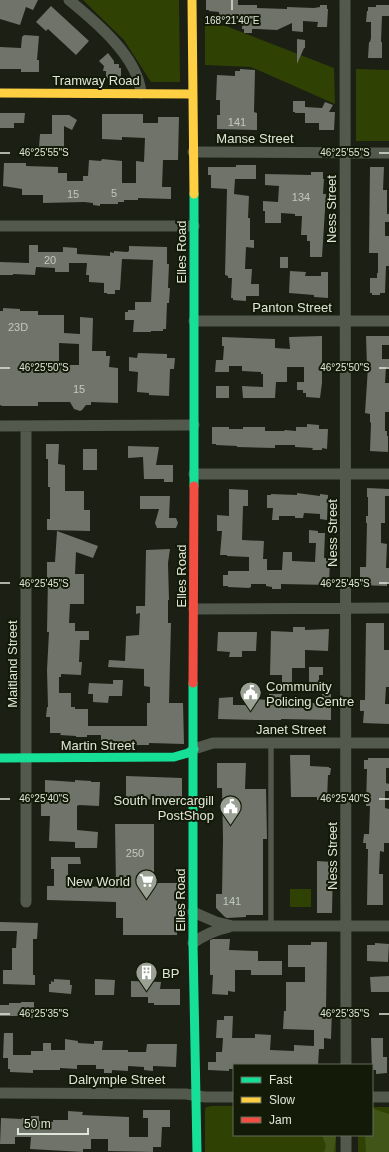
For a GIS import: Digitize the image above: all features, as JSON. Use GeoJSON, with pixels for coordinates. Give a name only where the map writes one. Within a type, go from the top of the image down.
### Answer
{"type":"FeatureCollection","features":[{"type":"Feature","properties":{"kind":"main road","name":"Elles Road"},"geometry":{"type":"LineString","coordinates":[[192,0],[192,94],[194,152],[193,943],[196,1152]]}},
{"type":"Feature","properties":{"kind":"main road","name":"Tramway Road"},"geometry":{"type":"LineString","coordinates":[[0,93],[192,94]]}},
{"type":"Feature","properties":{"kind":"main road","name":"Martin Street"},"geometry":{"type":"LineString","coordinates":[[0,758],[174,757],[182,756],[194,750]]}},
{"type":"Feature","properties":{"kind":"street"},"geometry":{"type":"LineString","coordinates":[[69,0],[102,28],[130,62],[139,81],[141,93]]}},
{"type":"Feature","properties":{"kind":"street","name":"Ness Street"},"geometry":{"type":"LineString","coordinates":[[345,0],[346,1064]]}},
{"type":"Feature","properties":{"kind":"street","name":"Manse Street"},"geometry":{"type":"LineString","coordinates":[[194,152],[389,153]]}},
{"type":"Feature","properties":{"kind":"street"},"geometry":{"type":"LineString","coordinates":[[0,226],[194,226]]}},
{"type":"Feature","properties":{"kind":"street","name":"Panton Street"},"geometry":{"type":"LineString","coordinates":[[194,321],[389,321]]}},
{"type":"Feature","properties":{"kind":"street"},"geometry":{"type":"LineString","coordinates":[[0,426],[194,425]]}},
{"type":"Feature","properties":{"kind":"street","name":"Maitland Street"},"geometry":{"type":"LineString","coordinates":[[26,426],[26,902]]}},
{"type":"Feature","properties":{"kind":"street"},"geometry":{"type":"LineString","coordinates":[[194,474],[389,474]]}},
{"type":"Feature","properties":{"kind":"street"},"geometry":{"type":"LineString","coordinates":[[194,609],[389,608]]}},
{"type":"Feature","properties":{"kind":"street","name":"Janet Street"},"geometry":{"type":"LineString","coordinates":[[194,750],[200,746],[213,743],[389,743]]}},
{"type":"Feature","properties":{"kind":"street"},"geometry":{"type":"LineString","coordinates":[[194,912],[216,922],[233,926]]}},
{"type":"Feature","properties":{"kind":"street"},"geometry":{"type":"LineString","coordinates":[[193,943],[203,935],[215,930],[233,926],[389,926]]}},
{"type":"Feature","properties":{"kind":"street","name":"Dalrymple Street"},"geometry":{"type":"LineString","coordinates":[[0,1093],[186,1094],[195,1096],[233,1097]]}},
{"type":"Feature","properties":{"kind":"street"},"geometry":{"type":"LineString","coordinates":[[373,1097],[389,1097]]}},
{"type":"Feature","properties":{"kind":"street"},"geometry":{"type":"LineString","coordinates":[[346,1136],[346,1152]]}},
{"type":"Feature","properties":{"kind":"lane"},"geometry":{"type":"LineString","coordinates":[[271,743],[271,926]]}},
{"type":"Feature","properties":{"kind":"green space"},"geometry":{"type":"Polygon","coordinates":[[[83,0],[179,0],[180,82],[151,82],[124,40],[83,0]]]}},
{"type":"Feature","properties":{"kind":"green space"},"geometry":{"type":"Polygon","coordinates":[[[205,25],[226,26],[334,68],[335,104],[251,67],[205,65],[205,25]]]}},
{"type":"Feature","properties":{"kind":"green space"},"geometry":{"type":"Polygon","coordinates":[[[356,69],[389,70],[389,141],[356,141],[356,69]]]}},
{"type":"Feature","properties":{"kind":"green space"},"geometry":{"type":"Polygon","coordinates":[[[290,889],[311,889],[311,907],[290,907],[290,889]]]}},
{"type":"Feature","properties":{"kind":"green space"},"geometry":{"type":"Polygon","coordinates":[[[233,1106],[233,1136],[336,1136],[336,1152],[205,1152],[206,1107],[233,1106]]]}},
{"type":"Feature","properties":{"kind":"green space"},"geometry":{"type":"Polygon","coordinates":[[[373,1107],[389,1107],[389,1152],[358,1152],[358,1136],[373,1136],[373,1107]]]}},
{"type":"Feature","properties":{"kind":"green space"},"geometry":{"type":"Polygon","coordinates":[[[373,1110],[389,1114],[389,1152],[366,1152],[365,1136],[373,1136],[373,1110]]]}},
{"type":"Feature","properties":{"kind":"green space"},"geometry":{"type":"Polygon","coordinates":[[[322,1136],[336,1136],[334,1152],[324,1152],[326,1146],[322,1136]]]}},
{"type":"Feature","properties":{"kind":"building"},"geometry":{"type":"Polygon","coordinates":[[[0,0],[38,0],[33,10],[26,7],[20,25],[0,19],[0,0]]]}},
{"type":"Feature","properties":{"kind":"building"},"geometry":{"type":"Polygon","coordinates":[[[206,0],[238,0],[238,5],[257,5],[257,8],[314,8],[320,7],[320,5],[327,5],[327,27],[317,27],[318,22],[303,21],[303,32],[292,31],[292,23],[277,30],[252,29],[252,33],[244,33],[244,29],[242,29],[242,17],[219,16],[219,12],[206,10],[206,0]]]}},
{"type":"Feature","properties":{"kind":"building"},"geometry":{"type":"Polygon","coordinates":[[[376,5],[389,5],[389,16],[382,16],[382,58],[368,58],[369,42],[371,38],[371,22],[366,22],[367,11],[368,7],[376,7],[376,5]]]}},
{"type":"Feature","properties":{"kind":"building"},"geometry":{"type":"Polygon","coordinates":[[[51,6],[89,41],[76,55],[48,29],[46,31],[36,22],[51,6]]]}},
{"type":"Feature","properties":{"kind":"building"},"geometry":{"type":"Polygon","coordinates":[[[24,35],[39,36],[37,60],[39,60],[39,72],[21,72],[21,69],[0,69],[0,47],[21,48],[22,37],[24,35]]]}},
{"type":"Feature","properties":{"kind":"building"},"geometry":{"type":"Polygon","coordinates":[[[297,39],[305,40],[305,48],[297,64],[297,39]]]}},
{"type":"Feature","properties":{"kind":"building"},"geometry":{"type":"Polygon","coordinates":[[[108,53],[114,61],[114,64],[119,64],[119,68],[121,68],[121,78],[106,78],[106,71],[103,71],[104,66],[99,61],[108,53]]]}},
{"type":"Feature","properties":{"kind":"building"},"geometry":{"type":"Polygon","coordinates":[[[240,69],[255,70],[254,112],[257,113],[257,130],[217,129],[217,115],[220,115],[220,100],[216,100],[217,75],[235,76],[235,71],[240,71],[240,69]]]}},
{"type":"Feature","properties":{"kind":"building"},"geometry":{"type":"Polygon","coordinates":[[[293,101],[305,101],[305,113],[293,112],[293,101]]]}},
{"type":"Feature","properties":{"kind":"building"},"geometry":{"type":"Polygon","coordinates":[[[325,102],[333,105],[329,112],[335,112],[334,130],[319,130],[319,123],[305,123],[305,107],[322,108],[325,102]]]}},
{"type":"Feature","properties":{"kind":"building"},"geometry":{"type":"Polygon","coordinates":[[[0,113],[25,113],[24,123],[14,123],[14,128],[0,128],[0,113]]]}},
{"type":"Feature","properties":{"kind":"building"},"geometry":{"type":"Polygon","coordinates":[[[102,114],[143,114],[143,123],[158,123],[158,117],[179,117],[178,160],[163,160],[162,187],[171,187],[171,199],[138,198],[138,200],[124,200],[124,202],[118,202],[118,204],[100,204],[100,206],[93,205],[93,203],[84,202],[43,203],[43,195],[22,195],[22,189],[3,186],[4,163],[26,163],[26,166],[58,167],[58,173],[67,173],[67,181],[83,181],[83,176],[88,176],[89,160],[101,161],[102,159],[122,161],[122,183],[136,183],[136,161],[144,162],[145,138],[122,137],[122,140],[102,139],[102,114]]]}},
{"type":"Feature","properties":{"kind":"building"},"geometry":{"type":"Polygon","coordinates":[[[52,115],[69,115],[77,120],[72,130],[64,126],[64,148],[39,147],[40,134],[52,134],[52,115]]]}},
{"type":"Feature","properties":{"kind":"building"},"geometry":{"type":"Polygon","coordinates":[[[236,165],[256,165],[256,179],[235,179],[234,194],[249,196],[248,218],[250,218],[250,240],[254,240],[254,248],[246,247],[245,269],[252,269],[251,284],[259,284],[259,296],[246,296],[246,301],[233,300],[233,298],[231,298],[232,278],[228,278],[228,276],[225,275],[227,189],[211,188],[211,175],[208,175],[208,167],[236,167],[236,165]]]}},
{"type":"Feature","properties":{"kind":"building"},"geometry":{"type":"Polygon","coordinates":[[[370,167],[384,167],[383,190],[387,190],[387,214],[389,214],[389,222],[385,222],[385,236],[389,236],[389,266],[386,266],[385,293],[380,293],[380,295],[372,295],[372,293],[370,293],[370,278],[377,278],[378,273],[378,253],[369,253],[370,167]]]}},
{"type":"Feature","properties":{"kind":"building"},"geometry":{"type":"Polygon","coordinates":[[[311,172],[323,172],[323,194],[326,194],[322,257],[310,257],[310,241],[307,241],[307,235],[301,235],[302,216],[281,213],[281,223],[265,223],[265,211],[263,211],[263,201],[278,202],[279,186],[265,185],[265,174],[311,175],[311,172]]]}},
{"type":"Feature","properties":{"kind":"building"},"geometry":{"type":"Polygon","coordinates":[[[29,245],[38,245],[38,252],[63,252],[63,247],[77,248],[77,254],[110,256],[110,252],[114,253],[114,251],[129,251],[129,246],[167,247],[167,264],[169,264],[168,288],[170,288],[169,303],[167,303],[166,329],[163,329],[163,331],[133,332],[134,320],[125,320],[125,312],[128,312],[128,310],[135,310],[135,302],[151,302],[153,260],[122,259],[120,290],[115,290],[115,294],[104,293],[104,283],[89,282],[89,275],[86,275],[87,263],[69,263],[69,272],[55,272],[55,268],[36,267],[35,275],[0,275],[0,262],[29,263],[29,245]]]}},
{"type":"Feature","properties":{"kind":"building"},"geometry":{"type":"Polygon","coordinates":[[[280,257],[288,257],[288,268],[280,268],[280,257]]]}},
{"type":"Feature","properties":{"kind":"building"},"geometry":{"type":"Polygon","coordinates":[[[290,271],[306,272],[305,276],[321,276],[321,272],[328,272],[328,298],[289,293],[290,271]]]}},
{"type":"Feature","properties":{"kind":"building"},"geometry":{"type":"Polygon","coordinates":[[[3,308],[20,309],[20,311],[38,311],[38,315],[64,315],[64,333],[80,334],[80,317],[93,318],[92,351],[106,351],[106,356],[110,356],[109,367],[118,368],[118,403],[91,402],[91,405],[86,405],[80,411],[74,409],[70,402],[38,402],[38,406],[0,405],[0,311],[3,311],[3,308]],[[59,343],[59,365],[79,365],[79,344],[59,343]]]}},
{"type":"Feature","properties":{"kind":"building"},"geometry":{"type":"Polygon","coordinates":[[[322,336],[322,383],[320,398],[306,397],[306,393],[303,393],[303,390],[297,390],[297,382],[304,382],[304,367],[287,367],[287,382],[276,382],[275,398],[243,398],[242,386],[263,387],[263,374],[261,374],[261,372],[242,371],[242,366],[229,366],[229,372],[215,372],[216,360],[223,360],[224,346],[222,346],[222,337],[275,339],[275,348],[290,349],[289,337],[322,336]]]}},
{"type":"Feature","properties":{"kind":"building"},"geometry":{"type":"Polygon","coordinates":[[[366,336],[389,336],[389,345],[382,345],[382,359],[389,359],[389,367],[386,367],[385,383],[389,383],[389,412],[385,412],[385,431],[387,431],[388,436],[388,452],[370,451],[370,414],[365,413],[368,367],[366,336]]]}},
{"type":"Feature","properties":{"kind":"building"},"geometry":{"type":"Polygon","coordinates":[[[138,353],[167,354],[167,358],[175,358],[174,369],[170,369],[169,396],[149,395],[149,393],[137,392],[138,372],[129,371],[129,357],[137,358],[138,353]]]}},
{"type":"Feature","properties":{"kind":"building"},"geometry":{"type":"Polygon","coordinates":[[[216,386],[229,386],[229,398],[216,398],[216,386]]]}},
{"type":"Feature","properties":{"kind":"building"},"geometry":{"type":"Polygon","coordinates":[[[307,424],[319,425],[319,429],[328,429],[327,449],[322,448],[322,450],[312,450],[313,448],[295,447],[295,445],[275,445],[275,448],[237,447],[212,444],[212,427],[243,429],[243,427],[265,427],[265,431],[296,431],[296,427],[307,427],[307,424]]]}},
{"type":"Feature","properties":{"kind":"building"},"geometry":{"type":"Polygon","coordinates":[[[46,444],[59,444],[58,464],[65,465],[65,491],[84,491],[84,510],[90,510],[90,531],[47,530],[47,519],[50,519],[50,487],[48,487],[48,459],[46,459],[46,444]]]}},
{"type":"Feature","properties":{"kind":"building"},"geometry":{"type":"Polygon","coordinates":[[[128,446],[159,447],[156,465],[173,465],[173,482],[164,482],[164,479],[144,479],[143,457],[128,458],[128,446]]]}},
{"type":"Feature","properties":{"kind":"building"},"geometry":{"type":"Polygon","coordinates":[[[83,449],[97,449],[97,470],[83,470],[83,449]]]}},
{"type":"Feature","properties":{"kind":"building"},"geometry":{"type":"Polygon","coordinates":[[[367,488],[389,489],[389,496],[385,496],[385,523],[381,523],[381,543],[387,544],[386,568],[389,568],[389,582],[387,582],[387,586],[360,585],[360,567],[366,567],[366,516],[368,516],[367,488]]]}},
{"type":"Feature","properties":{"kind":"building"},"geometry":{"type":"Polygon","coordinates":[[[229,489],[248,490],[248,506],[243,506],[242,540],[264,541],[263,559],[267,559],[267,570],[282,570],[283,552],[292,552],[292,561],[315,562],[316,543],[309,543],[309,530],[318,531],[318,533],[325,533],[324,558],[330,558],[329,585],[281,584],[281,589],[272,589],[272,587],[266,586],[266,584],[251,584],[251,587],[249,588],[223,586],[223,575],[228,575],[228,571],[249,571],[249,557],[220,555],[222,531],[217,531],[217,515],[229,516],[229,489]]]}},
{"type":"Feature","properties":{"kind":"building"},"geometry":{"type":"Polygon","coordinates":[[[297,493],[320,496],[320,494],[328,495],[327,520],[320,519],[320,514],[304,513],[303,518],[295,518],[295,516],[279,516],[279,520],[272,520],[273,508],[267,508],[267,495],[297,495],[297,493]]]}},
{"type":"Feature","properties":{"kind":"building"},"geometry":{"type":"Polygon","coordinates":[[[140,496],[170,496],[169,518],[176,518],[178,523],[176,528],[157,528],[155,523],[159,509],[140,509],[140,496]]]}},
{"type":"Feature","properties":{"kind":"building"},"geometry":{"type":"Polygon","coordinates":[[[57,531],[98,546],[93,558],[76,552],[75,574],[84,574],[84,604],[70,604],[69,623],[75,623],[75,631],[89,631],[89,640],[80,640],[79,662],[82,662],[81,675],[61,674],[61,677],[59,677],[59,693],[71,693],[71,707],[75,707],[75,709],[88,709],[88,726],[147,726],[147,703],[150,703],[150,687],[144,686],[144,669],[108,667],[109,660],[125,661],[126,636],[139,635],[140,613],[136,614],[136,606],[145,606],[146,550],[170,549],[168,563],[168,623],[171,623],[169,703],[183,703],[184,744],[149,743],[149,745],[101,745],[101,735],[76,737],[60,735],[61,733],[50,733],[50,717],[46,717],[48,707],[47,670],[49,632],[47,632],[47,562],[55,562],[57,531]]]}},
{"type":"Feature","properties":{"kind":"building"},"geometry":{"type":"Polygon","coordinates":[[[366,623],[384,623],[384,650],[389,650],[389,687],[386,687],[385,704],[389,704],[389,724],[363,723],[364,711],[360,711],[360,700],[365,700],[366,623]]]}},
{"type":"Feature","properties":{"kind":"building"},"geometry":{"type":"Polygon","coordinates":[[[293,627],[305,627],[305,630],[329,629],[328,651],[305,650],[305,668],[292,668],[292,685],[282,685],[282,675],[270,675],[271,631],[293,632],[293,627]]]}},
{"type":"Feature","properties":{"kind":"building"},"geometry":{"type":"Polygon","coordinates":[[[218,632],[257,632],[256,651],[242,651],[242,657],[229,657],[230,652],[217,651],[218,632]]]}},
{"type":"Feature","properties":{"kind":"building"},"geometry":{"type":"Polygon","coordinates":[[[309,667],[323,667],[323,675],[319,675],[319,686],[309,686],[309,667]]]}},
{"type":"Feature","properties":{"kind":"building"},"geometry":{"type":"Polygon","coordinates":[[[113,680],[123,680],[122,696],[109,696],[108,703],[93,702],[93,694],[88,694],[89,683],[113,684],[113,680]]]}},
{"type":"Feature","properties":{"kind":"building"},"geometry":{"type":"Polygon","coordinates":[[[269,694],[282,694],[282,704],[298,705],[298,699],[306,699],[306,703],[320,703],[320,701],[323,701],[322,694],[331,694],[331,720],[218,719],[219,698],[233,697],[233,705],[251,705],[252,699],[269,700],[269,694]]]}},
{"type":"Feature","properties":{"kind":"building"},"geometry":{"type":"Polygon","coordinates":[[[290,755],[310,755],[310,766],[331,768],[330,775],[328,775],[327,800],[317,800],[317,797],[291,797],[290,755]]]}},
{"type":"Feature","properties":{"kind":"building"},"geometry":{"type":"Polygon","coordinates":[[[368,758],[389,758],[389,768],[386,768],[386,783],[389,784],[389,791],[385,791],[385,808],[389,809],[389,843],[384,843],[384,852],[380,851],[379,874],[383,874],[383,905],[367,905],[368,849],[366,849],[366,843],[363,843],[364,834],[369,834],[370,806],[366,806],[367,769],[364,769],[364,760],[368,760],[368,758]]]}},
{"type":"Feature","properties":{"kind":"building"},"geometry":{"type":"Polygon","coordinates":[[[217,763],[246,763],[245,789],[266,789],[267,839],[263,839],[263,915],[246,915],[246,917],[227,918],[216,908],[216,894],[222,894],[223,839],[222,788],[217,788],[217,763]]]}},
{"type":"Feature","properties":{"kind":"building"},"geometry":{"type":"Polygon","coordinates":[[[126,776],[182,778],[182,800],[126,799],[126,776]]]}},
{"type":"Feature","properties":{"kind":"building"},"geometry":{"type":"Polygon","coordinates":[[[45,780],[100,782],[99,806],[77,806],[77,830],[98,832],[97,848],[75,848],[75,842],[49,841],[50,816],[41,816],[41,800],[45,800],[45,780]]]}},
{"type":"Feature","properties":{"kind":"building"},"geometry":{"type":"Polygon","coordinates":[[[115,824],[154,824],[154,883],[177,883],[177,935],[123,935],[123,918],[116,918],[116,902],[47,900],[47,886],[54,886],[54,869],[51,869],[51,857],[80,857],[81,864],[68,864],[68,886],[116,887],[115,824]]]}},
{"type":"Feature","properties":{"kind":"building"},"geometry":{"type":"Polygon","coordinates":[[[317,861],[333,862],[332,913],[317,913],[317,861]]]}},
{"type":"Feature","properties":{"kind":"building"},"geometry":{"type":"Polygon","coordinates":[[[0,922],[38,923],[37,939],[33,939],[33,975],[35,975],[35,985],[3,984],[3,970],[12,970],[12,948],[16,948],[17,931],[0,931],[0,922]]]}},
{"type":"Feature","properties":{"kind":"building"},"geometry":{"type":"Polygon","coordinates":[[[230,939],[229,950],[258,951],[258,961],[282,961],[282,975],[251,975],[251,970],[235,970],[235,992],[228,991],[228,995],[212,994],[213,975],[210,975],[210,940],[230,939]]]}},
{"type":"Feature","properties":{"kind":"building"},"geometry":{"type":"Polygon","coordinates":[[[311,942],[327,942],[326,1009],[332,1009],[331,1039],[324,1038],[324,1049],[319,1049],[318,1064],[233,1064],[233,1069],[229,1069],[229,1071],[208,1070],[208,1062],[216,1062],[216,1052],[222,1052],[223,1038],[216,1038],[217,1020],[224,1020],[224,1016],[233,1016],[232,1038],[255,1038],[255,1034],[271,1035],[270,1050],[294,1051],[294,1045],[314,1046],[314,1030],[283,1029],[284,1011],[286,1011],[286,982],[305,982],[305,967],[288,967],[288,945],[311,945],[311,942]]]}},
{"type":"Feature","properties":{"kind":"building"},"geometry":{"type":"Polygon","coordinates":[[[375,943],[389,944],[388,962],[367,961],[367,945],[375,945],[375,943]]]}},
{"type":"Feature","properties":{"kind":"building"},"geometry":{"type":"Polygon","coordinates":[[[389,976],[389,992],[371,992],[370,977],[389,976]]]}},
{"type":"Feature","properties":{"kind":"building"},"geometry":{"type":"Polygon","coordinates":[[[54,979],[70,980],[70,985],[72,985],[71,994],[49,992],[49,984],[51,984],[51,981],[54,982],[54,979]]]}},
{"type":"Feature","properties":{"kind":"building"},"geometry":{"type":"Polygon","coordinates":[[[95,979],[115,980],[114,995],[95,995],[95,979]]]}},
{"type":"Feature","properties":{"kind":"building","name":"BP"},"geometry":{"type":"Polygon","coordinates":[[[131,981],[161,982],[160,989],[180,989],[180,1005],[154,1005],[154,1003],[148,1003],[148,997],[131,997],[131,981]]]}},
{"type":"Feature","properties":{"kind":"building"},"geometry":{"type":"Polygon","coordinates":[[[34,1002],[34,1018],[21,1018],[21,1016],[0,1016],[0,1005],[9,1005],[9,1003],[34,1002]]]}},
{"type":"Feature","properties":{"kind":"building"},"geometry":{"type":"Polygon","coordinates":[[[4,1033],[13,1033],[13,1055],[31,1055],[31,1051],[43,1051],[43,1043],[51,1043],[51,1050],[65,1050],[65,1039],[78,1041],[78,1043],[94,1044],[94,1041],[103,1041],[102,1050],[128,1050],[128,1052],[146,1052],[147,1044],[177,1044],[176,1067],[153,1066],[153,1071],[144,1070],[144,1067],[128,1066],[128,1071],[112,1070],[112,1073],[104,1073],[104,1069],[96,1069],[96,1065],[77,1065],[77,1069],[60,1068],[60,1070],[33,1070],[33,1073],[10,1072],[10,1069],[8,1069],[8,1058],[3,1058],[4,1033]]]}},
{"type":"Feature","properties":{"kind":"building"},"geometry":{"type":"Polygon","coordinates":[[[371,1038],[383,1038],[383,1057],[387,1057],[387,1073],[376,1074],[376,1070],[373,1070],[371,1038]]]}},
{"type":"Feature","properties":{"kind":"building"},"geometry":{"type":"Polygon","coordinates":[[[143,1110],[170,1110],[170,1127],[162,1127],[161,1147],[153,1147],[153,1152],[108,1151],[108,1139],[91,1139],[91,1149],[83,1149],[83,1152],[30,1149],[31,1137],[15,1137],[15,1144],[0,1144],[1,1118],[22,1119],[31,1118],[31,1116],[39,1116],[39,1121],[53,1122],[53,1120],[68,1120],[68,1111],[83,1112],[82,1115],[129,1117],[129,1137],[148,1137],[148,1118],[143,1118],[143,1110]]]}},
{"type":"Feature","properties":{"kind":"traffic: fast"},"geometry":{"type":"LineString","coordinates":[[194,194],[194,486]]}},
{"type":"Feature","properties":{"kind":"traffic: fast"},"geometry":{"type":"LineString","coordinates":[[193,683],[193,943],[197,1152]]}},
{"type":"Feature","properties":{"kind":"traffic: fast"},"geometry":{"type":"LineString","coordinates":[[0,758],[174,757],[188,753],[194,749]]}},
{"type":"Feature","properties":{"kind":"traffic: slow"},"geometry":{"type":"LineString","coordinates":[[192,0],[194,194]]}},
{"type":"Feature","properties":{"kind":"traffic: slow"},"geometry":{"type":"LineString","coordinates":[[0,93],[192,94]]}},
{"type":"Feature","properties":{"kind":"traffic: jam"},"geometry":{"type":"LineString","coordinates":[[193,683],[194,486]]}},
{"type":"Feature","properties":{"kind":"place","name":"Community Policing Centre"},"geometry":{"type":"Point","coordinates":[250,712]}},
{"type":"Feature","properties":{"kind":"place","name":"South Invercargill PostShop"},"geometry":{"type":"Point","coordinates":[230,826]}},
{"type":"Feature","properties":{"kind":"place","name":"New World"},"geometry":{"type":"Point","coordinates":[146,900]}},
{"type":"Feature","properties":{"kind":"place","name":"BP"},"geometry":{"type":"Point","coordinates":[146,992]}}]}
